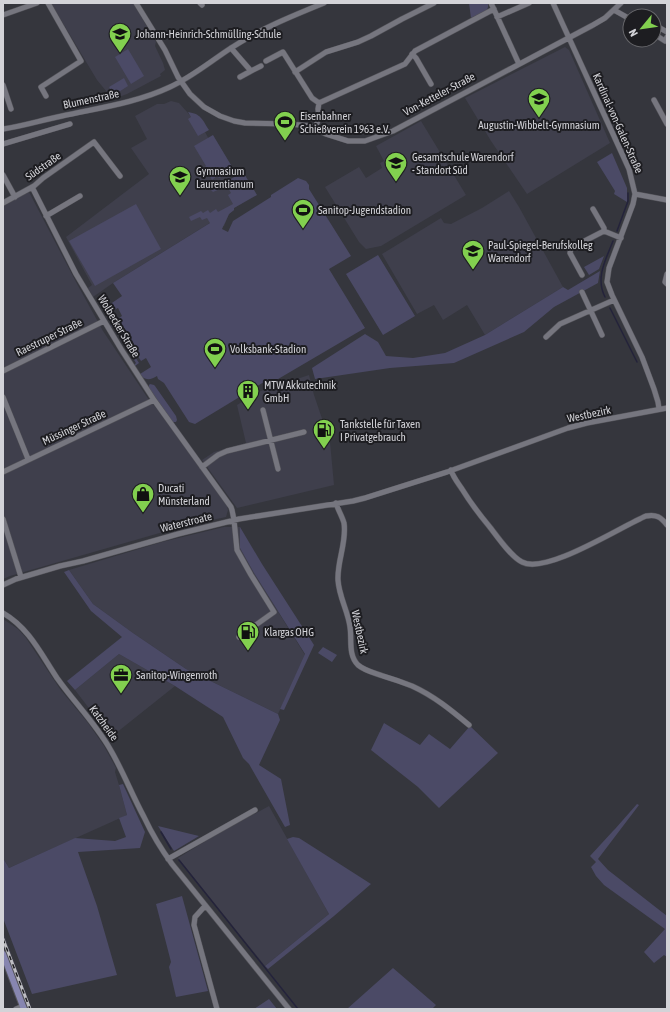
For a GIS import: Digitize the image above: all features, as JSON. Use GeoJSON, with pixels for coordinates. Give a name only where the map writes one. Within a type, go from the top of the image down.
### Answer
{"type":"FeatureCollection","features":[{"type":"Feature","properties":{"kind":"main road"},"geometry":{"type":"LineString","coordinates":[[3,954],[24,1008]]}},
{"type":"Feature","properties":{"kind":"street"},"geometry":{"type":"LineString","coordinates":[[3,15],[37,3]]}},
{"type":"Feature","properties":{"kind":"street"},"geometry":{"type":"LineString","coordinates":[[46,96],[41,87],[81,61],[48,3]]}},
{"type":"Feature","properties":{"kind":"street","name":"Von-Ketteler-Straße"},"geometry":{"type":"LineString","coordinates":[[136,3],[190,94],[196,101],[212,112],[226,119],[245,123],[310,126],[326,134],[348,141],[365,141],[393,130],[593,25],[604,18],[621,3]]}},
{"type":"Feature","properties":{"kind":"street","name":"Blumenstraße"},"geometry":{"type":"LineString","coordinates":[[3,129],[135,100],[158,92],[181,81],[231,48],[272,25],[324,3]]}},
{"type":"Feature","properties":{"kind":"street"},"geometry":{"type":"LineString","coordinates":[[295,72],[326,52],[358,42],[434,3]]}},
{"type":"Feature","properties":{"kind":"street"},"geometry":{"type":"LineString","coordinates":[[491,3],[519,64]]}},
{"type":"Feature","properties":{"kind":"street"},"geometry":{"type":"LineString","coordinates":[[497,17],[529,3]]}},
{"type":"Feature","properties":{"kind":"street","name":"Kardinal-von-Galen-Straße"},"geometry":{"type":"LineString","coordinates":[[554,3],[629,169],[636,194]]}},
{"type":"Feature","properties":{"kind":"street"},"geometry":{"type":"LineString","coordinates":[[319,103],[406,64],[414,51],[494,9]]}},
{"type":"Feature","properties":{"kind":"street"},"geometry":{"type":"LineString","coordinates":[[614,10],[622,14]]}},
{"type":"Feature","properties":{"kind":"street"},"geometry":{"type":"LineString","coordinates":[[231,48],[251,72]]}},
{"type":"Feature","properties":{"kind":"street"},"geometry":{"type":"LineString","coordinates":[[266,61],[283,52],[312,98],[319,103]]}},
{"type":"Feature","properties":{"kind":"street"},"geometry":{"type":"LineString","coordinates":[[412,54],[416,58],[431,84]]}},
{"type":"Feature","properties":{"kind":"street"},"geometry":{"type":"LineString","coordinates":[[240,77],[262,66]]}},
{"type":"Feature","properties":{"kind":"street"},"geometry":{"type":"LineString","coordinates":[[3,85],[12,109]]}},
{"type":"Feature","properties":{"kind":"street"},"geometry":{"type":"LineString","coordinates":[[654,100],[667,124]]}},
{"type":"Feature","properties":{"kind":"street"},"geometry":{"type":"LineString","coordinates":[[315,128],[319,118],[319,103]]}},
{"type":"Feature","properties":{"kind":"street"},"geometry":{"type":"LineString","coordinates":[[3,144],[70,124]]}},
{"type":"Feature","properties":{"kind":"street","name":"Südstraße"},"geometry":{"type":"LineString","coordinates":[[3,203],[32,187],[94,142],[120,176]]}},
{"type":"Feature","properties":{"kind":"street"},"geometry":{"type":"LineString","coordinates":[[3,175],[15,197]]}},
{"type":"Feature","properties":{"kind":"street","name":"Wolbecker Straße"},"geometry":{"type":"LineString","coordinates":[[32,187],[76,274],[128,361],[154,400],[231,507],[234,520]]}},
{"type":"Feature","properties":{"kind":"street"},"geometry":{"type":"LineString","coordinates":[[659,409],[654,389],[642,357],[614,300],[607,282],[609,268],[636,194],[667,200]]}},
{"type":"Feature","properties":{"kind":"street"},"geometry":{"type":"LineString","coordinates":[[46,216],[80,196]]}},
{"type":"Feature","properties":{"kind":"street"},"geometry":{"type":"LineString","coordinates":[[594,209],[604,228],[604,232]]}},
{"type":"Feature","properties":{"kind":"street"},"geometry":{"type":"LineString","coordinates":[[582,275],[570,253],[571,248],[604,232],[621,238]]}},
{"type":"Feature","properties":{"kind":"street"},"geometry":{"type":"LineString","coordinates":[[667,274],[665,282],[667,284]]}},
{"type":"Feature","properties":{"kind":"street"},"geometry":{"type":"LineString","coordinates":[[582,292],[602,335]]}},
{"type":"Feature","properties":{"kind":"street"},"geometry":{"type":"LineString","coordinates":[[546,337],[560,324],[614,300]]}},
{"type":"Feature","properties":{"kind":"street","name":"Raestruper Straße"},"geometry":{"type":"LineString","coordinates":[[3,371],[104,321]]}},
{"type":"Feature","properties":{"kind":"street"},"geometry":{"type":"LineString","coordinates":[[3,398],[28,459]]}},
{"type":"Feature","properties":{"kind":"street","name":"Müssinger Straße"},"geometry":{"type":"LineString","coordinates":[[3,472],[154,400]]}},
{"type":"Feature","properties":{"kind":"street","name":"Westbezirk"},"geometry":{"type":"LineString","coordinates":[[234,520],[354,501],[450,470],[568,428],[667,408]]}},
{"type":"Feature","properties":{"kind":"street"},"geometry":{"type":"LineString","coordinates":[[263,410],[278,469]]}},
{"type":"Feature","properties":{"kind":"street"},"geometry":{"type":"LineString","coordinates":[[202,467],[221,453],[304,432]]}},
{"type":"Feature","properties":{"kind":"street"},"geometry":{"type":"LineString","coordinates":[[450,470],[472,504],[512,554],[522,563],[537,564],[568,556],[646,516],[653,515],[662,518],[667,525]]}},
{"type":"Feature","properties":{"kind":"street","name":"Westbezirk"},"geometry":{"type":"LineString","coordinates":[[336,503],[342,517],[344,530],[338,581],[341,598],[350,626],[352,655],[355,660],[359,665],[368,670],[412,686],[437,699],[470,725]]}},
{"type":"Feature","properties":{"kind":"street"},"geometry":{"type":"LineString","coordinates":[[3,519],[21,577]]}},
{"type":"Feature","properties":{"kind":"street"},"geometry":{"type":"LineString","coordinates":[[234,520],[237,550],[274,612],[240,637]]}},
{"type":"Feature","properties":{"kind":"street","name":"Waterstroate"},"geometry":{"type":"LineString","coordinates":[[3,586],[10,581],[21,577],[234,520]]}},
{"type":"Feature","properties":{"kind":"street","name":"Katzheide"},"geometry":{"type":"LineString","coordinates":[[3,613],[16,622],[31,637],[59,681],[104,738],[119,764],[149,828],[168,859],[289,1009]]}},
{"type":"Feature","properties":{"kind":"street"},"geometry":{"type":"LineString","coordinates":[[168,859],[255,810]]}},
{"type":"Feature","properties":{"kind":"street"},"geometry":{"type":"LineString","coordinates":[[205,906],[195,917],[194,925],[217,1009]]}},
{"type":"Feature","properties":{"kind":"street"},"geometry":{"type":"LineString","coordinates":[[16,1009],[24,1008]]}},
{"type":"Feature","properties":{"kind":"shaded area","name":"Johann-Heinrich-Schmülling-Schule"},"geometry":{"type":"Polygon","coordinates":[[[51,3],[133,3],[156,42],[155,46],[165,70],[160,74],[161,76],[127,94],[119,97],[118,95],[112,98],[97,80],[51,3]]]}},
{"type":"Feature","properties":{"kind":"shaded area"},"geometry":{"type":"Polygon","coordinates":[[[469,3],[488,3],[488,7],[487,10],[471,18],[469,3]]]}},
{"type":"Feature","properties":{"kind":"shaded area","name":"Augustin-Wibbelt-Gymnasium"},"geometry":{"type":"Polygon","coordinates":[[[565,47],[569,50],[610,143],[527,194],[491,141],[465,98],[565,47]]]}},
{"type":"Feature","properties":{"kind":"shaded area"},"geometry":{"type":"Polygon","coordinates":[[[128,49],[144,76],[131,84],[115,57],[128,49]]]}},
{"type":"Feature","properties":{"kind":"shaded area"},"geometry":{"type":"Polygon","coordinates":[[[124,78],[128,86],[114,95],[109,87],[124,78]]]}},
{"type":"Feature","properties":{"kind":"shaded area","name":"Gymnasium Laurentianum"},"geometry":{"type":"Polygon","coordinates":[[[171,101],[179,103],[205,132],[244,202],[234,208],[234,210],[229,214],[224,226],[213,221],[93,297],[88,288],[92,285],[66,237],[149,174],[131,148],[147,139],[135,116],[157,104],[164,104],[171,101]]]}},
{"type":"Feature","properties":{"kind":"shaded area"},"geometry":{"type":"Polygon","coordinates":[[[188,112],[199,116],[209,130],[198,136],[188,119],[191,117],[188,112]]]}},
{"type":"Feature","properties":{"kind":"shaded area","name":"Gesamtschule Warendorf - Standort Süd"},"geometry":{"type":"Polygon","coordinates":[[[421,121],[466,195],[381,246],[366,249],[359,242],[325,187],[359,167],[366,178],[382,168],[380,163],[384,161],[376,146],[421,121]]]}},
{"type":"Feature","properties":{"kind":"shaded area"},"geometry":{"type":"Polygon","coordinates":[[[213,135],[234,170],[219,178],[217,176],[212,180],[205,167],[206,166],[194,146],[213,135]]]}},
{"type":"Feature","properties":{"kind":"shaded area"},"geometry":{"type":"Polygon","coordinates":[[[612,153],[627,188],[627,202],[614,194],[615,191],[597,162],[612,153]]]}},
{"type":"Feature","properties":{"kind":"shaded area"},"geometry":{"type":"Polygon","coordinates":[[[243,172],[257,195],[234,208],[234,210],[229,214],[222,229],[228,232],[233,221],[298,178],[306,181],[309,185],[309,189],[351,256],[329,269],[365,328],[273,382],[269,379],[195,424],[189,422],[164,383],[158,379],[157,376],[148,379],[144,378],[140,374],[151,367],[146,358],[141,361],[116,320],[122,316],[118,308],[112,311],[109,305],[122,296],[113,283],[210,223],[207,218],[202,220],[200,217],[191,221],[189,217],[201,211],[203,213],[208,210],[210,213],[216,209],[218,212],[233,204],[228,195],[231,193],[227,186],[213,192],[211,190],[243,172]]]}},
{"type":"Feature","properties":{"kind":"shaded area","name":"Paul-Spiegel-Berufskolleg Warendorf"},"geometry":{"type":"Polygon","coordinates":[[[509,191],[563,287],[485,335],[467,305],[443,320],[434,305],[417,314],[382,254],[441,218],[444,223],[451,224],[482,208],[509,191]]]}},
{"type":"Feature","properties":{"kind":"shaded area"},"geometry":{"type":"Polygon","coordinates":[[[29,192],[103,331],[147,397],[177,433],[227,506],[228,510],[226,517],[184,526],[3,579],[3,205],[29,192]]]}},
{"type":"Feature","properties":{"kind":"shaded area"},"geometry":{"type":"Polygon","coordinates":[[[136,204],[161,249],[95,286],[69,241],[136,204]]]}},
{"type":"Feature","properties":{"kind":"shaded area"},"geometry":{"type":"Polygon","coordinates":[[[378,255],[415,316],[383,335],[346,274],[378,255]]]}},
{"type":"Feature","properties":{"kind":"shaded area"},"geometry":{"type":"Polygon","coordinates":[[[604,256],[599,269],[589,275],[584,267],[604,256]]]}},
{"type":"Feature","properties":{"kind":"shaded area"},"geometry":{"type":"Polygon","coordinates":[[[600,271],[598,283],[554,307],[524,332],[454,363],[390,368],[315,379],[312,368],[365,334],[378,342],[386,356],[413,358],[445,353],[485,335],[563,287],[568,290],[600,271]]]}},
{"type":"Feature","properties":{"kind":"shaded area"},"geometry":{"type":"Polygon","coordinates":[[[114,324],[139,363],[135,366],[134,365],[136,363],[113,326],[110,327],[114,324]]]}},
{"type":"Feature","properties":{"kind":"shaded area"},"geometry":{"type":"Polygon","coordinates":[[[309,375],[314,395],[330,442],[334,485],[237,508],[202,460],[214,452],[246,443],[237,405],[258,392],[309,375]]]}},
{"type":"Feature","properties":{"kind":"shaded area"},"geometry":{"type":"Polygon","coordinates":[[[150,384],[155,386],[176,416],[176,422],[172,421],[149,388],[150,384]]]}},
{"type":"Feature","properties":{"kind":"shaded area"},"geometry":{"type":"Polygon","coordinates":[[[224,527],[240,527],[240,548],[305,655],[278,714],[186,669],[133,633],[93,604],[69,570],[162,542],[224,527]]]}},
{"type":"Feature","properties":{"kind":"shaded area"},"geometry":{"type":"Polygon","coordinates":[[[240,527],[314,645],[284,710],[280,709],[305,654],[240,548],[240,527]]]}},
{"type":"Feature","properties":{"kind":"shaded area"},"geometry":{"type":"Polygon","coordinates":[[[69,570],[93,604],[133,633],[186,669],[278,714],[280,720],[259,765],[281,779],[290,825],[285,827],[249,764],[243,758],[223,717],[175,686],[119,654],[75,690],[67,681],[122,637],[91,611],[64,572],[69,570]]]}},
{"type":"Feature","properties":{"kind":"shaded area"},"geometry":{"type":"Polygon","coordinates":[[[3,619],[18,629],[26,638],[60,689],[88,723],[104,746],[116,768],[115,772],[127,815],[9,868],[3,858],[3,619]]]}},
{"type":"Feature","properties":{"kind":"shaded area"},"geometry":{"type":"Polygon","coordinates":[[[323,647],[337,655],[332,662],[318,653],[323,647]]]}},
{"type":"Feature","properties":{"kind":"shaded area","name":"Sanitop-Wingenroth"},"geometry":{"type":"Polygon","coordinates":[[[119,654],[175,686],[111,737],[75,690],[119,654]]]}},
{"type":"Feature","properties":{"kind":"shaded area"},"geometry":{"type":"Polygon","coordinates":[[[384,723],[420,745],[429,734],[450,749],[470,726],[498,753],[439,808],[418,787],[371,750],[384,723]]]}},
{"type":"Feature","properties":{"kind":"shaded area"},"geometry":{"type":"Polygon","coordinates":[[[123,784],[145,832],[140,848],[78,852],[97,906],[117,975],[32,994],[3,918],[3,858],[9,868],[75,838],[115,841],[126,837],[119,818],[127,815],[119,785],[123,784]]]}},
{"type":"Feature","properties":{"kind":"shaded area"},"geometry":{"type":"Polygon","coordinates":[[[637,804],[639,805],[598,859],[608,870],[667,916],[667,957],[664,955],[654,963],[644,952],[665,929],[604,885],[596,876],[591,867],[596,862],[590,856],[637,804]]]}},
{"type":"Feature","properties":{"kind":"shaded area"},"geometry":{"type":"Polygon","coordinates":[[[269,806],[329,914],[265,966],[178,858],[212,837],[269,806]]]}},
{"type":"Feature","properties":{"kind":"shaded area"},"geometry":{"type":"Polygon","coordinates":[[[158,826],[199,836],[174,851],[158,826]]]}},
{"type":"Feature","properties":{"kind":"shaded area"},"geometry":{"type":"Polygon","coordinates":[[[293,837],[299,838],[371,884],[268,969],[265,966],[329,914],[287,839],[293,837]]]}},
{"type":"Feature","properties":{"kind":"shaded area"},"geometry":{"type":"Polygon","coordinates":[[[182,896],[208,991],[176,997],[169,967],[171,962],[156,904],[182,896]]]}},
{"type":"Feature","properties":{"kind":"shaded area"},"geometry":{"type":"Polygon","coordinates":[[[3,932],[32,1009],[28,1009],[3,943],[3,932]]]}},
{"type":"Feature","properties":{"kind":"shaded area"},"geometry":{"type":"Polygon","coordinates":[[[393,968],[436,1005],[432,1009],[347,1009],[393,968]]]}},
{"type":"Feature","properties":{"kind":"shaded area"},"geometry":{"type":"Polygon","coordinates":[[[269,999],[277,1009],[254,1009],[269,999]]]}},
{"type":"Feature","properties":{"kind":"waterway"},"geometry":{"type":"LineString","coordinates":[[617,231],[628,201],[628,193]]}},
{"type":"Feature","properties":{"kind":"waterway"},"geometry":{"type":"LineString","coordinates":[[605,297],[602,290],[601,276],[613,241]]}},
{"type":"Feature","properties":{"kind":"waterway"},"geometry":{"type":"LineString","coordinates":[[610,308],[637,362]]}},
{"type":"Feature","properties":{"kind":"waterway"},"geometry":{"type":"LineString","coordinates":[[161,832],[171,849]]}},
{"type":"Feature","properties":{"kind":"waterway"},"geometry":{"type":"LineString","coordinates":[[179,860],[298,1009]]}},
{"type":"Feature","properties":{"kind":"railway"},"geometry":{"type":"LineString","coordinates":[[3,939],[30,1009]]}},
{"type":"Feature","properties":{"kind":"place","name":"Johann-Heinrich-Schmülling-Schule"},"geometry":{"type":"Point","coordinates":[120,54]}},
{"type":"Feature","properties":{"kind":"place","name":"Augustin-Wibbelt-Gymnasium"},"geometry":{"type":"Point","coordinates":[539,118]}},
{"type":"Feature","properties":{"kind":"place","name":"Eisenbahner Schießverein 1963 e.V."},"geometry":{"type":"Point","coordinates":[285,142]}},
{"type":"Feature","properties":{"kind":"place","name":"Gesamtschule Warendorf - Standort Süd"},"geometry":{"type":"Point","coordinates":[396,182]}},
{"type":"Feature","properties":{"kind":"place","name":"Gymnasium Laurentianum"},"geometry":{"type":"Point","coordinates":[180,196]}},
{"type":"Feature","properties":{"kind":"place","name":"Sanitop-Jugendstadion"},"geometry":{"type":"Point","coordinates":[303,230]}},
{"type":"Feature","properties":{"kind":"place","name":"Paul-Spiegel-Berufskolleg Warendorf"},"geometry":{"type":"Point","coordinates":[473,270]}},
{"type":"Feature","properties":{"kind":"place","name":"Volksbank-Stadion"},"geometry":{"type":"Point","coordinates":[215,368]}},
{"type":"Feature","properties":{"kind":"place","name":"MTW Akkutechnik GmbH"},"geometry":{"type":"Point","coordinates":[248,410]}},
{"type":"Feature","properties":{"kind":"place","name":"Tankstelle für Taxen I Privatgebrauch"},"geometry":{"type":"Point","coordinates":[324,450]}},
{"type":"Feature","properties":{"kind":"place","name":"Ducati Münsterland"},"geometry":{"type":"Point","coordinates":[143,514]}},
{"type":"Feature","properties":{"kind":"place","name":"Klargas OHG"},"geometry":{"type":"Point","coordinates":[248,652]}},
{"type":"Feature","properties":{"kind":"place","name":"Sanitop-Wingenroth"},"geometry":{"type":"Point","coordinates":[121,694]}}]}
